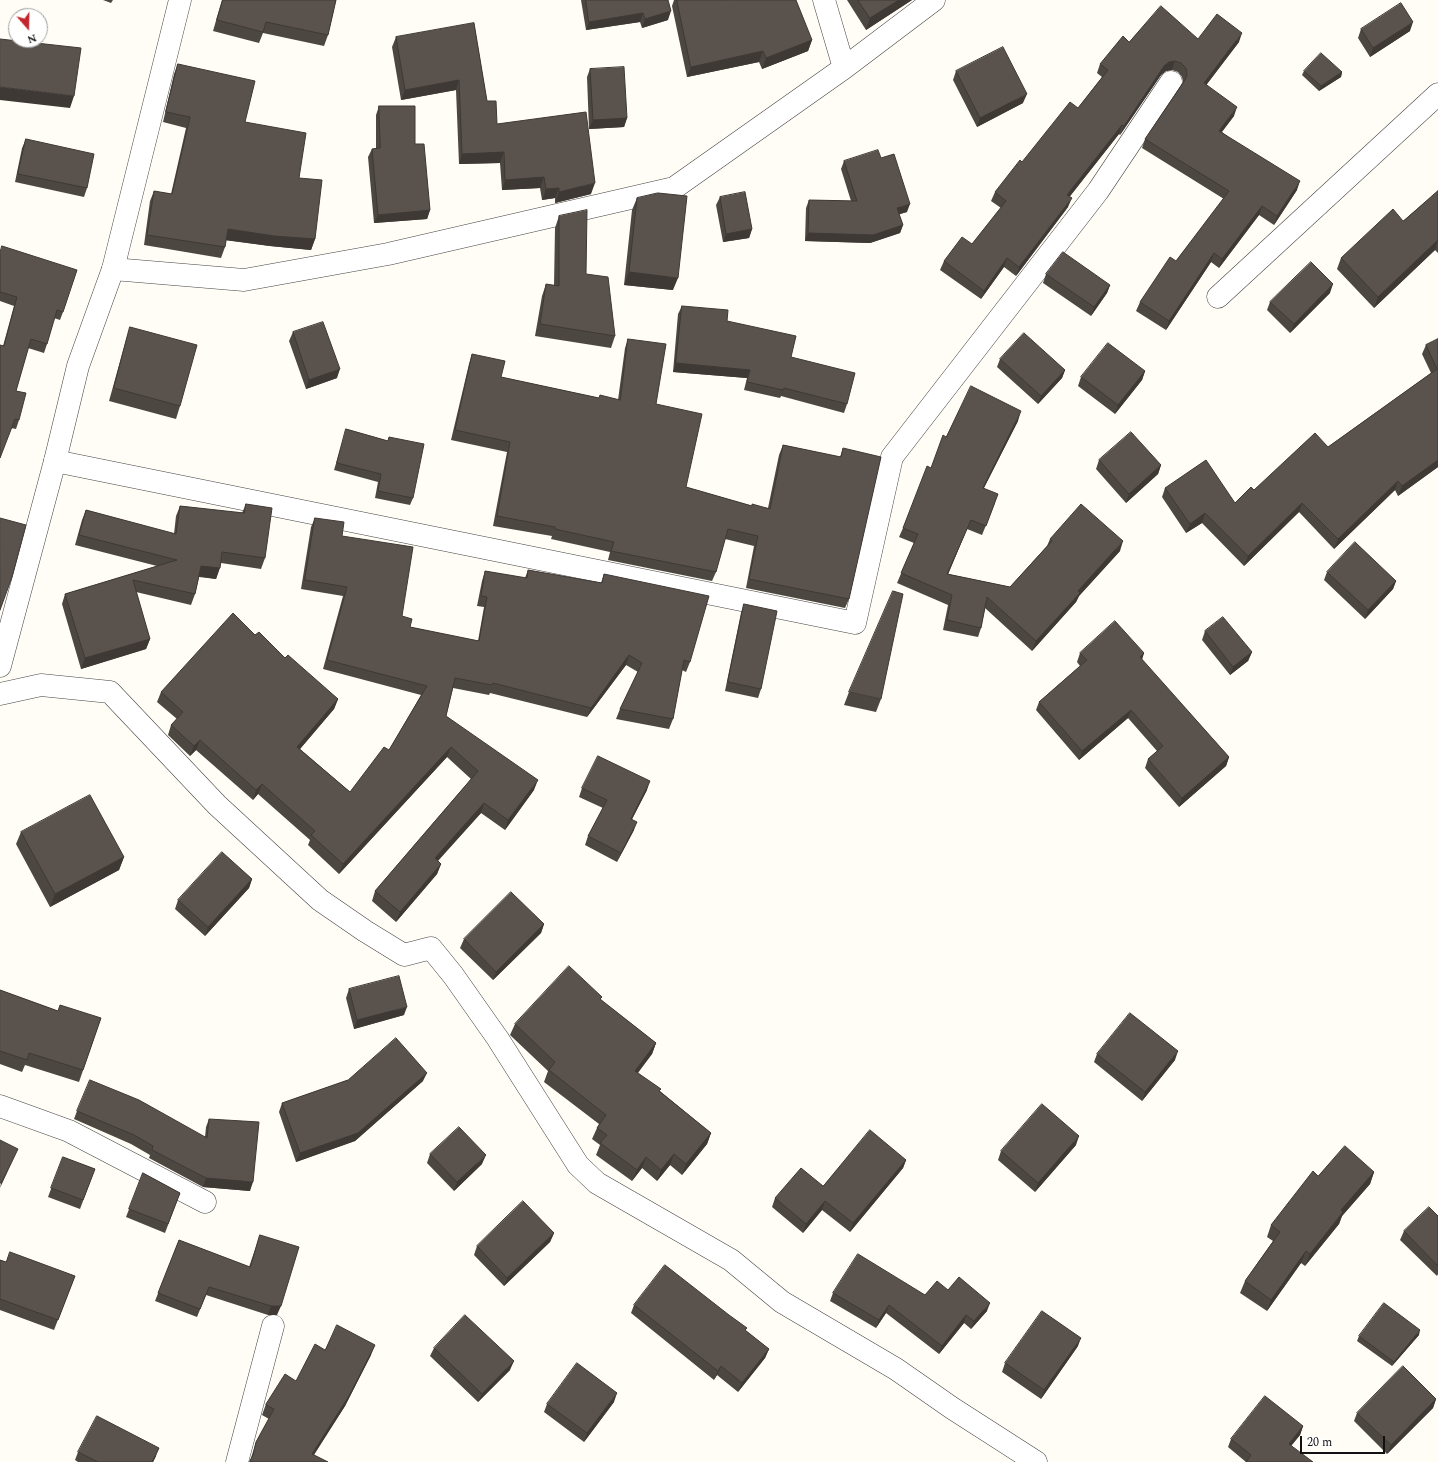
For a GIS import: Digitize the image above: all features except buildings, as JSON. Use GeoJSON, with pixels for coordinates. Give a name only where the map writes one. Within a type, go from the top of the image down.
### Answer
{"type":"FeatureCollection","features":[{"type":"Feature","properties":{"kind":"street"},"geometry":{"type":"LineString","coordinates":[[0,666],[55,461],[78,366],[112,270],[180,0]]}},
{"type":"Feature","properties":{"kind":"street"},"geometry":{"type":"LineString","coordinates":[[824,0],[844,68]]}},
{"type":"Feature","properties":{"kind":"street"},"geometry":{"type":"LineString","coordinates":[[112,270],[244,280],[388,254],[674,188],[844,68],[934,0]]}},
{"type":"Feature","properties":{"kind":"street"},"geometry":{"type":"LineString","coordinates":[[55,461],[855,623],[892,456],[1098,190],[1171,82]]}},
{"type":"Feature","properties":{"kind":"street"},"geometry":{"type":"LineString","coordinates":[[1218,297],[1438,94]]}},
{"type":"Feature","properties":{"kind":"street"},"geometry":{"type":"LineString","coordinates":[[0,694],[41,685],[110,692],[217,805],[320,900],[365,931],[404,955],[432,948],[498,1039],[578,1165],[597,1182],[731,1260],[782,1302],[896,1369],[952,1408],[1036,1462]]}},
{"type":"Feature","properties":{"kind":"street"},"geometry":{"type":"LineString","coordinates":[[0,1106],[69,1131],[205,1202]]}},
{"type":"Feature","properties":{"kind":"street"},"geometry":{"type":"LineString","coordinates":[[237,1462],[273,1326]]}}]}
